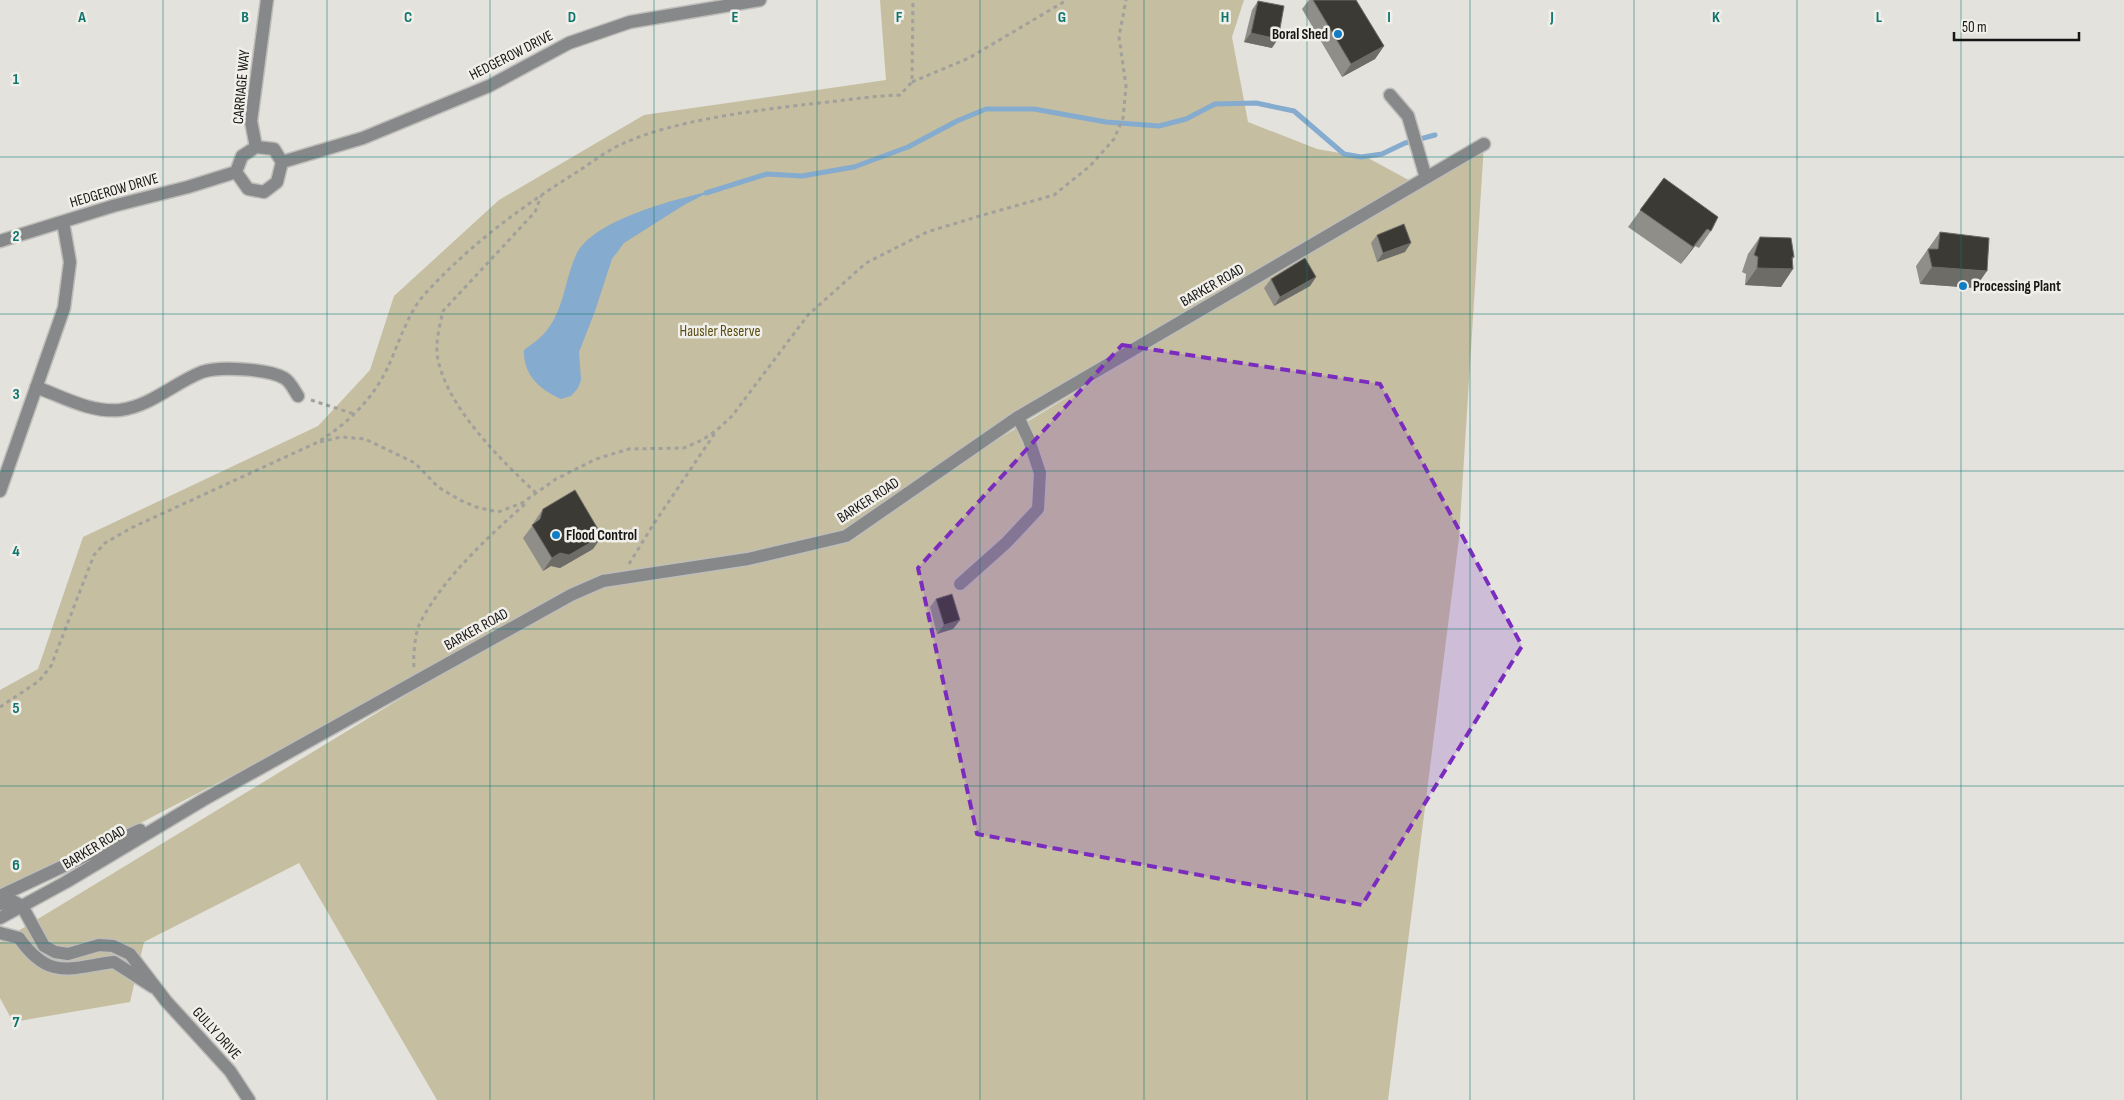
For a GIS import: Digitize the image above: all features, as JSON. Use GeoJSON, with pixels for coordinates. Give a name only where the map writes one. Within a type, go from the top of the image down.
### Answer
{"type":"FeatureCollection","features":[{"type":"Feature","properties":{"kind":"street","name":"CARRIAGE WAY"},"geometry":{"type":"LineString","coordinates":[[256,147],[251,121],[267,0]]}},
{"type":"Feature","properties":{"kind":"street","name":"HEDGEROW DRIVE"},"geometry":{"type":"LineString","coordinates":[[282,162],[364,138],[489,86],[570,43],[630,22],[760,0]]}},
{"type":"Feature","properties":{"kind":"street"},"geometry":{"type":"LineString","coordinates":[[1390,95],[1408,116],[1426,178]]}},
{"type":"Feature","properties":{"kind":"street","name":"BARKER ROAD"},"geometry":{"type":"LineString","coordinates":[[0,918],[66,882],[204,800],[571,595],[603,581],[748,559],[846,536],[1018,417],[1484,144]]}},
{"type":"Feature","properties":{"kind":"street"},"geometry":{"type":"LineString","coordinates":[[256,147],[274,149],[282,162],[277,182],[264,192],[248,189],[236,172],[242,156],[256,147]]}},
{"type":"Feature","properties":{"kind":"street","name":"HEDGEROW DRIVE"},"geometry":{"type":"LineString","coordinates":[[0,240],[112,206],[188,187],[236,172]]}},
{"type":"Feature","properties":{"kind":"street"},"geometry":{"type":"LineString","coordinates":[[0,491],[64,308],[70,262],[62,222]]}},
{"type":"Feature","properties":{"kind":"street"},"geometry":{"type":"LineString","coordinates":[[36,388],[96,410],[120,410],[148,402],[203,372],[231,369],[267,372],[286,378],[298,396]]}},
{"type":"Feature","properties":{"kind":"street"},"geometry":{"type":"LineString","coordinates":[[960,584],[1006,542],[1038,509],[1040,474],[1029,440],[1018,417]]}},
{"type":"Feature","properties":{"kind":"street","name":"BARKER ROAD"},"geometry":{"type":"LineString","coordinates":[[0,896],[204,800]]}},
{"type":"Feature","properties":{"kind":"street"},"geometry":{"type":"LineString","coordinates":[[0,904],[11,900],[22,906]]}},
{"type":"Feature","properties":{"kind":"street","name":"GULLY DRIVE"},"geometry":{"type":"LineString","coordinates":[[22,906],[44,946],[55,952],[68,954],[98,945],[113,946],[130,954],[144,969],[157,990],[230,1071],[249,1100]]}},
{"type":"Feature","properties":{"kind":"street","name":"GULLY DRIVE"},"geometry":{"type":"LineString","coordinates":[[0,934],[19,938],[28,950],[55,968],[80,969],[114,962],[157,990]]}},
{"type":"Feature","properties":{"kind":"path"},"geometry":{"type":"LineString","coordinates":[[912,82],[913,0]]}},
{"type":"Feature","properties":{"kind":"path"},"geometry":{"type":"LineString","coordinates":[[0,707],[39,681],[50,666],[94,555],[105,543],[131,528],[318,442],[334,432],[370,398],[386,370],[405,327],[423,296],[493,229],[541,196],[621,144],[658,132],[702,120],[770,109],[900,95],[912,82],[969,58],[1067,0]]}},
{"type":"Feature","properties":{"kind":"path"},"geometry":{"type":"LineString","coordinates":[[318,442],[341,437],[365,439],[415,462],[438,486],[460,500],[476,507],[498,512],[522,503],[556,479],[596,459],[629,449],[684,448],[702,440],[717,430],[732,416],[808,315],[866,263],[927,232],[983,214],[1054,195],[1090,166],[1114,140],[1123,118],[1126,86],[1119,37],[1126,0]]}},
{"type":"Feature","properties":{"kind":"path"},"geometry":{"type":"LineString","coordinates":[[536,494],[473,426],[453,398],[437,353],[444,311],[535,212],[541,196]]}},
{"type":"Feature","properties":{"kind":"path"},"geometry":{"type":"LineString","coordinates":[[298,396],[354,414]]}},
{"type":"Feature","properties":{"kind":"path"},"geometry":{"type":"LineString","coordinates":[[620,579],[653,525],[717,430]]}},
{"type":"Feature","properties":{"kind":"path"},"geometry":{"type":"LineString","coordinates":[[417,681],[413,665],[419,626],[438,595],[448,580],[500,526],[536,494]]}},
{"type":"Feature","properties":{"kind":"highlighted area"},"geometry":{"type":"Polygon","coordinates":[[[1122,345],[1380,384],[1522,646],[1362,905],[977,834],[918,568],[1122,345]]]}},
{"type":"Feature","properties":{"kind":"green space","name":"Hausler Reserve"},"geometry":{"type":"Polygon","coordinates":[[[880,0],[1244,0],[1232,37],[1248,122],[1317,149],[1368,158],[1416,184],[1018,417],[905,496],[1484,144],[1459,538],[1388,1100],[437,1100],[299,863],[144,942],[130,1002],[13,1022],[0,998],[0,942],[525,623],[0,896],[0,690],[38,669],[83,537],[318,426],[370,370],[394,296],[499,200],[644,115],[886,80],[880,0]]]}},
{"type":"Feature","properties":{"kind":"water"},"geometry":{"type":"Polygon","coordinates":[[[711,191],[684,205],[624,243],[612,259],[579,352],[581,380],[578,388],[571,396],[561,399],[540,386],[526,367],[524,350],[542,336],[553,322],[576,255],[585,243],[599,231],[636,213],[677,199],[711,191]]]}},
{"type":"Feature","properties":{"kind":"building"},"geometry":{"type":"Polygon","coordinates":[[[1313,0],[1356,0],[1384,46],[1351,64],[1313,0]]]}},
{"type":"Feature","properties":{"kind":"building"},"geometry":{"type":"Polygon","coordinates":[[[1258,1],[1284,6],[1278,39],[1251,33],[1258,1]]]}},
{"type":"Feature","properties":{"kind":"building"},"geometry":{"type":"Polygon","coordinates":[[[1664,178],[1718,217],[1711,231],[1707,229],[1693,247],[1640,210],[1664,178]]]}},
{"type":"Feature","properties":{"kind":"building"},"geometry":{"type":"Polygon","coordinates":[[[1404,224],[1411,243],[1383,253],[1377,235],[1404,224]]]}},
{"type":"Feature","properties":{"kind":"building"},"geometry":{"type":"Polygon","coordinates":[[[1940,232],[1989,238],[1987,271],[1932,267],[1928,249],[1938,249],[1940,232]]]}},
{"type":"Feature","properties":{"kind":"building"},"geometry":{"type":"Polygon","coordinates":[[[1760,237],[1791,238],[1794,257],[1792,257],[1793,269],[1757,268],[1758,257],[1754,255],[1760,237]]]}},
{"type":"Feature","properties":{"kind":"building"},"geometry":{"type":"Polygon","coordinates":[[[1305,258],[1316,277],[1280,297],[1271,279],[1305,258]]]}},
{"type":"Feature","properties":{"kind":"building","name":"Flood Control"},"geometry":{"type":"Polygon","coordinates":[[[575,490],[602,536],[569,555],[560,553],[552,558],[532,525],[540,519],[543,509],[575,490]]]}},
{"type":"Feature","properties":{"kind":"building"},"geometry":{"type":"Polygon","coordinates":[[[952,594],[960,620],[944,625],[936,599],[952,594]]]}},
{"type":"Feature","properties":{"kind":"waterway"},"geometry":{"type":"LineString","coordinates":[[706,193],[767,174],[802,176],[854,167],[908,147],[957,121],[986,109],[1034,109],[1106,122],[1159,126],[1186,119],[1215,104],[1256,103],[1294,111],[1344,154],[1361,157],[1382,154],[1405,143],[1435,135]]}},
{"type":"Feature","properties":{"kind":"place","name":"Boral Shed"},"geometry":{"type":"Point","coordinates":[1338,34]}},
{"type":"Feature","properties":{"kind":"place","name":"Processing Plant"},"geometry":{"type":"Point","coordinates":[1963,286]}},
{"type":"Feature","properties":{"kind":"place","name":"Flood Control"},"geometry":{"type":"Point","coordinates":[556,535]}}]}
